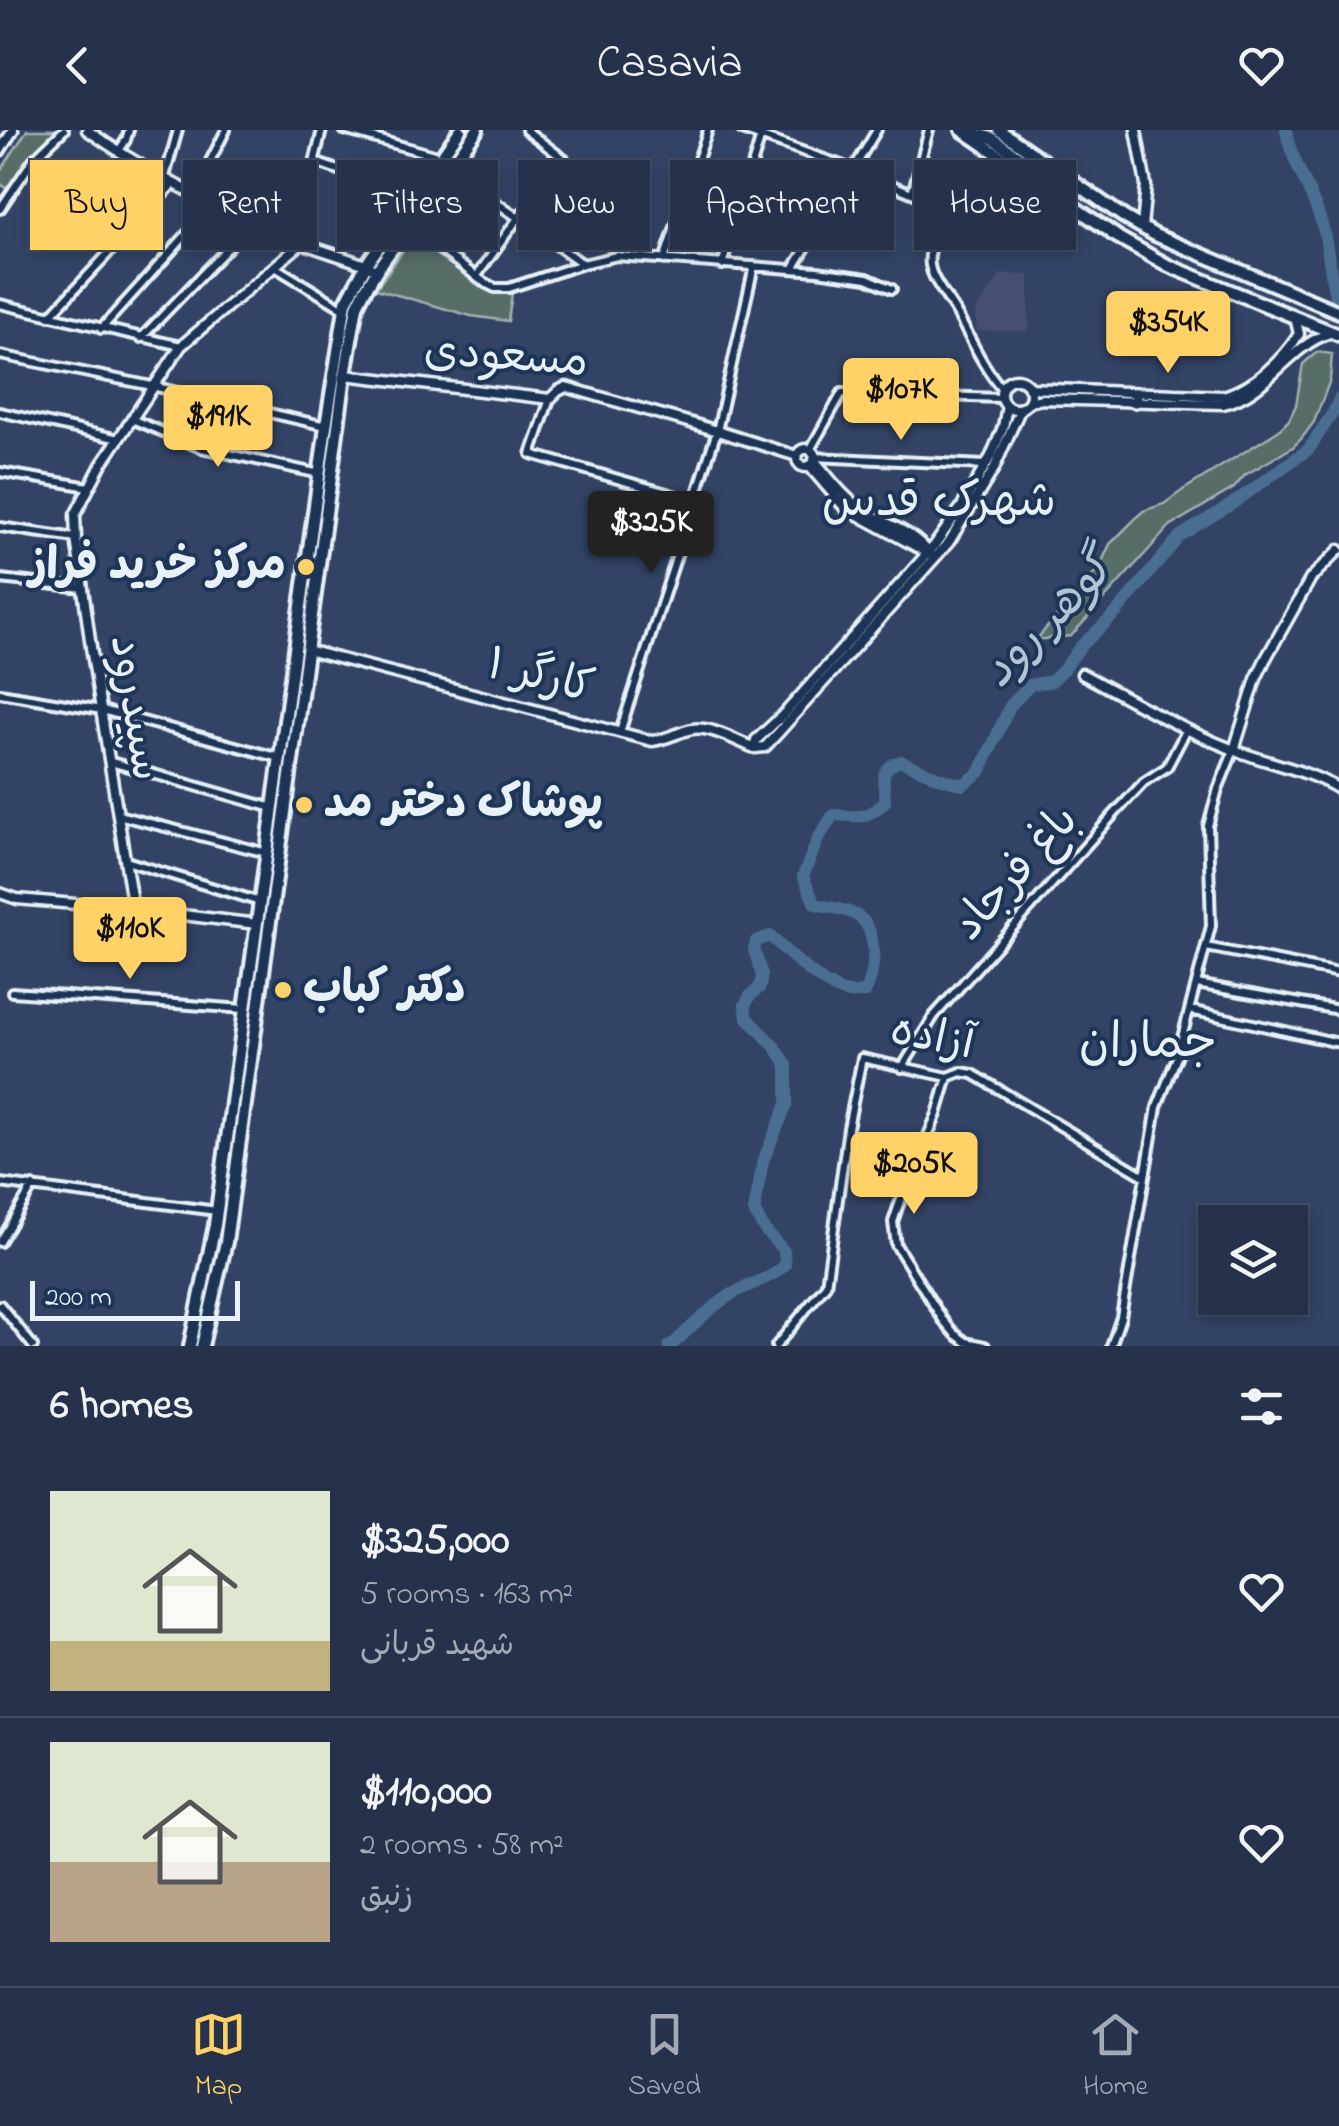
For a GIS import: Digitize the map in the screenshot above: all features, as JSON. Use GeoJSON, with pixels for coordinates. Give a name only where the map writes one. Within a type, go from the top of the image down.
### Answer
{"type":"FeatureCollection","features":[{"type":"Feature","properties":{"kind":"main road"},"geometry":{"type":"LineString","coordinates":[[439,160],[460,130]]}},
{"type":"Feature","properties":{"kind":"main road"},"geometry":{"type":"LineString","coordinates":[[455,160],[477,130]]}},
{"type":"Feature","properties":{"kind":"main road"},"geometry":{"type":"LineString","coordinates":[[963,130],[1063,174],[1142,228],[1177,246],[1339,312]]}},
{"type":"Feature","properties":{"kind":"main road"},"geometry":{"type":"LineString","coordinates":[[999,130],[1010,150],[1115,236],[1170,266],[1295,318],[1315,334],[1336,334]]}},
{"type":"Feature","properties":{"kind":"main road"},"geometry":{"type":"LineString","coordinates":[[190,1346],[217,1211],[260,902],[269,879],[267,853],[344,309],[377,250]]}},
{"type":"Feature","properties":{"kind":"main road"},"geometry":{"type":"LineString","coordinates":[[202,1346],[226,1242],[269,879],[345,375],[365,268],[384,250]]}},
{"type":"Feature","properties":{"kind":"street"},"geometry":{"type":"LineString","coordinates":[[0,151],[13,130]]}},
{"type":"Feature","properties":{"kind":"street"},"geometry":{"type":"LineString","coordinates":[[0,209],[33,160],[64,130]]}},
{"type":"Feature","properties":{"kind":"street"},"geometry":{"type":"LineString","coordinates":[[86,130],[183,189]]}},
{"type":"Feature","properties":{"kind":"street"},"geometry":{"type":"LineString","coordinates":[[118,152],[129,130]]}},
{"type":"Feature","properties":{"kind":"street"},"geometry":{"type":"LineString","coordinates":[[164,180],[178,130]]}},
{"type":"Feature","properties":{"kind":"street"},"geometry":{"type":"LineString","coordinates":[[211,160],[226,130]]}},
{"type":"Feature","properties":{"kind":"street"},"geometry":{"type":"LineString","coordinates":[[314,160],[322,130]]}},
{"type":"Feature","properties":{"kind":"street"},"geometry":{"type":"LineString","coordinates":[[344,130],[441,157]]}},
{"type":"Feature","properties":{"kind":"street"},"geometry":{"type":"LineString","coordinates":[[526,130],[564,160]]}},
{"type":"Feature","properties":{"kind":"street"},"geometry":{"type":"LineString","coordinates":[[664,260],[708,130]]}},
{"type":"Feature","properties":{"kind":"street"},"geometry":{"type":"LineString","coordinates":[[742,130],[826,160]]}},
{"type":"Feature","properties":{"kind":"street"},"geometry":{"type":"LineString","coordinates":[[859,160],[877,130]]}},
{"type":"Feature","properties":{"kind":"street"},"geometry":{"type":"LineString","coordinates":[[912,193],[929,130]]}},
{"type":"Feature","properties":{"kind":"street"},"geometry":{"type":"LineString","coordinates":[[1135,131],[1146,185],[1142,228]]}},
{"type":"Feature","properties":{"kind":"street"},"geometry":{"type":"LineString","coordinates":[[722,264],[760,136]]}},
{"type":"Feature","properties":{"kind":"street"},"geometry":{"type":"LineString","coordinates":[[50,316],[174,184]]}},
{"type":"Feature","properties":{"kind":"street"},"geometry":{"type":"LineString","coordinates":[[894,186],[941,205],[944,210],[930,268],[1004,398]]}},
{"type":"Feature","properties":{"kind":"street"},"geometry":{"type":"LineString","coordinates":[[476,276],[518,218],[498,204]]}},
{"type":"Feature","properties":{"kind":"street"},"geometry":{"type":"LineString","coordinates":[[100,330],[183,238]]}},
{"type":"Feature","properties":{"kind":"street"},"geometry":{"type":"LineString","coordinates":[[317,249],[365,268]]}},
{"type":"Feature","properties":{"kind":"street"},"geometry":{"type":"LineString","coordinates":[[141,338],[226,250]]}},
{"type":"Feature","properties":{"kind":"street","name":"سپیدرود"},"geometry":{"type":"LineString","coordinates":[[133,909],[75,516],[89,487],[180,346],[294,250]]}},
{"type":"Feature","properties":{"kind":"street"},"geometry":{"type":"LineString","coordinates":[[441,250],[495,288],[509,288],[617,256],[793,268],[867,278],[892,289]]}},
{"type":"Feature","properties":{"kind":"street"},"geometry":{"type":"LineString","coordinates":[[563,250],[583,264]]}},
{"type":"Feature","properties":{"kind":"street"},"geometry":{"type":"LineString","coordinates":[[793,268],[804,250]]}},
{"type":"Feature","properties":{"kind":"street"},"geometry":{"type":"LineString","coordinates":[[620,732],[717,431],[754,266]]}},
{"type":"Feature","properties":{"kind":"street"},"geometry":{"type":"LineString","coordinates":[[274,267],[344,309]]}},
{"type":"Feature","properties":{"kind":"street"},"geometry":{"type":"LineString","coordinates":[[0,304],[180,346]]}},
{"type":"Feature","properties":{"kind":"street"},"geometry":{"type":"LineString","coordinates":[[1295,318],[1299,334]]}},
{"type":"Feature","properties":{"kind":"street"},"geometry":{"type":"LineString","coordinates":[[812,458],[842,394],[1004,398],[1025,405],[1042,399],[1135,398],[1204,397],[1224,396],[1261,376],[1299,334],[1306,330],[1315,334],[1258,388],[1234,402],[1135,398],[1029,388],[1018,380],[1008,382],[1004,398],[1003,427],[975,492]]}},
{"type":"Feature","properties":{"kind":"street"},"geometry":{"type":"LineString","coordinates":[[0,355],[326,426]]}},
{"type":"Feature","properties":{"kind":"street","name":"مسعودی"},"geometry":{"type":"LineString","coordinates":[[345,375],[550,400],[566,387],[717,431]]}},
{"type":"Feature","properties":{"kind":"street"},"geometry":{"type":"LineString","coordinates":[[797,456],[804,449],[845,508],[894,529],[925,547],[932,556],[994,469],[1025,405],[1029,388]]}},
{"type":"Feature","properties":{"kind":"street"},"geometry":{"type":"LineString","coordinates":[[550,400],[531,454],[694,501]]}},
{"type":"Feature","properties":{"kind":"street"},"geometry":{"type":"LineString","coordinates":[[0,412],[119,440]]}},
{"type":"Feature","properties":{"kind":"street"},"geometry":{"type":"LineString","coordinates":[[132,419],[201,448],[320,474]]}},
{"type":"Feature","properties":{"kind":"street"},"geometry":{"type":"LineString","coordinates":[[717,431],[797,456]]}},
{"type":"Feature","properties":{"kind":"street"},"geometry":{"type":"LineString","coordinates":[[797,456],[799,464],[812,458],[985,465]]}},
{"type":"Feature","properties":{"kind":"street"},"geometry":{"type":"LineString","coordinates":[[0,472],[89,487]]}},
{"type":"Feature","properties":{"kind":"street"},"geometry":{"type":"LineString","coordinates":[[0,527],[76,538]]}},
{"type":"Feature","properties":{"kind":"street"},"geometry":{"type":"LineString","coordinates":[[1111,1346],[1121,1317],[1157,1108],[1177,1058],[1211,926],[1208,826],[1218,790],[1256,679],[1269,653],[1311,578],[1339,550]]}},
{"type":"Feature","properties":{"kind":"street","name":"کارگر ۱"},"geometry":{"type":"LineString","coordinates":[[306,650],[652,741],[690,729],[707,729],[755,748],[756,740],[837,661],[932,556]]}},
{"type":"Feature","properties":{"kind":"street"},"geometry":{"type":"LineString","coordinates":[[0,579],[84,588]]}},
{"type":"Feature","properties":{"kind":"street"},"geometry":{"type":"LineString","coordinates":[[1082,674],[1186,731],[1298,770],[1339,789]]}},
{"type":"Feature","properties":{"kind":"street"},"geometry":{"type":"LineString","coordinates":[[0,693],[102,710],[280,758]]}},
{"type":"Feature","properties":{"kind":"street","name":"باغ فرجاد"},"geometry":{"type":"LineString","coordinates":[[902,1068],[934,1016],[1144,782],[1168,766],[1186,731]]}},
{"type":"Feature","properties":{"kind":"street"},"geometry":{"type":"LineString","coordinates":[[111,762],[274,808]]}},
{"type":"Feature","properties":{"kind":"street"},"geometry":{"type":"LineString","coordinates":[[118,815],[267,853]]}},
{"type":"Feature","properties":{"kind":"street"},"geometry":{"type":"LineString","coordinates":[[126,861],[260,902]]}},
{"type":"Feature","properties":{"kind":"street"},"geometry":{"type":"LineString","coordinates":[[0,893],[16,899],[257,924]]}},
{"type":"Feature","properties":{"kind":"street"},"geometry":{"type":"LineString","coordinates":[[1206,947],[1339,974]]}},
{"type":"Feature","properties":{"kind":"street"},"geometry":{"type":"LineString","coordinates":[[1197,984],[1339,1010]]}},
{"type":"Feature","properties":{"kind":"street"},"geometry":{"type":"LineString","coordinates":[[12,992],[245,1009]]}},
{"type":"Feature","properties":{"kind":"street"},"geometry":{"type":"LineString","coordinates":[[1190,1010],[1339,1043]]}},
{"type":"Feature","properties":{"kind":"street","name":"آزاده"},"geometry":{"type":"LineString","coordinates":[[776,1346],[826,1285],[862,1058],[948,1078],[961,1072],[972,1074],[1144,1176]]}},
{"type":"Feature","properties":{"kind":"street"},"geometry":{"type":"LineString","coordinates":[[948,1078],[898,1207],[894,1222],[896,1244],[955,1334],[966,1342],[985,1346]]}},
{"type":"Feature","properties":{"kind":"street"},"geometry":{"type":"LineString","coordinates":[[0,1183],[217,1211]]}},
{"type":"Feature","properties":{"kind":"street"},"geometry":{"type":"LineString","coordinates":[[0,1242],[33,1186]]}},
{"type":"Feature","properties":{"kind":"street"},"geometry":{"type":"LineString","coordinates":[[0,1306],[33,1346]]}},
{"type":"Feature","properties":{"kind":"shaded area"},"geometry":{"type":"Polygon","coordinates":[[[1001,274],[1029,275],[1029,331],[977,331],[975,311],[1001,274]]]}},
{"type":"Feature","properties":{"kind":"green space"},"geometry":{"type":"Polygon","coordinates":[[[27,130],[64,130],[38,160],[30,160],[30,169],[10,192],[0,183],[0,172],[27,130]]]}},
{"type":"Feature","properties":{"kind":"green space"},"geometry":{"type":"Polygon","coordinates":[[[404,250],[429,250],[487,290],[512,293],[508,321],[471,316],[376,289],[404,250]]]}},
{"type":"Feature","properties":{"kind":"green space"},"geometry":{"type":"Polygon","coordinates":[[[1317,352],[1332,354],[1330,380],[1314,422],[1302,438],[1245,475],[1234,488],[1170,526],[1071,636],[1036,640],[1099,568],[1110,544],[1143,511],[1164,504],[1289,420],[1296,405],[1303,364],[1317,352]]]}},
{"type":"Feature","properties":{"kind":"waterway","name":"گوهر رود"},"geometry":{"type":"LineString","coordinates":[[1286,130],[1323,228],[1339,315]]}},
{"type":"Feature","properties":{"kind":"waterway","name":"گوهر رود"},"geometry":{"type":"LineString","coordinates":[[669,1346],[721,1301],[785,1265],[784,1251],[754,1211],[763,1161],[787,1104],[787,1065],[747,1017],[745,1005],[760,987],[762,975],[754,950],[756,941],[770,936],[830,986],[849,993],[865,992],[873,962],[869,930],[856,915],[815,904],[803,876],[833,815],[861,816],[878,808],[885,802],[885,772],[901,761],[963,785],[980,772],[1010,706],[1030,685],[1052,681],[1117,612],[1180,536],[1309,449],[1339,399]]}},
{"type":"Feature","properties":{"kind":"place","name":"مرکز خرید فراز"},"geometry":{"type":"Point","coordinates":[306,567]}},
{"type":"Feature","properties":{"kind":"place","name":"پوشاک دختر مد"},"geometry":{"type":"Point","coordinates":[304,805]}},
{"type":"Feature","properties":{"kind":"place","name":"دکتر کباب"},"geometry":{"type":"Point","coordinates":[283,990]}},
{"type":"Feature","properties":{"kind":"district","name":"شهرک قدس"},"geometry":{"type":"Point","coordinates":[939,503]}},
{"type":"Feature","properties":{"kind":"district","name":"جماران"},"geometry":{"type":"Point","coordinates":[1148,1044]}}]}
